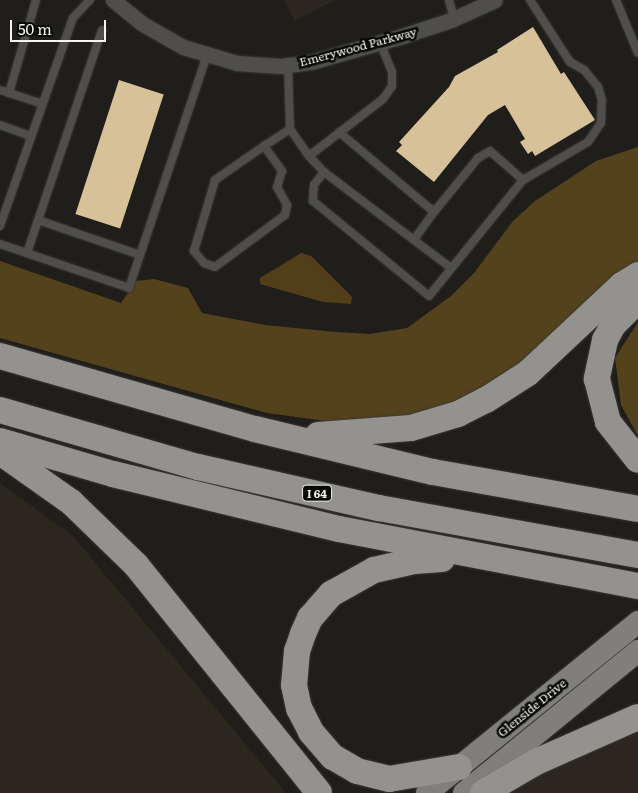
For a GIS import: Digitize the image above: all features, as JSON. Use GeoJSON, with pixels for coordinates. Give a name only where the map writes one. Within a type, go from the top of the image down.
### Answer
{"type":"FeatureCollection","features":[{"type":"Feature","properties":{"kind":"highway"},"geometry":{"type":"LineString","coordinates":[[255,429],[321,435],[369,433],[411,428],[458,414],[528,373],[622,285],[638,275]]}},
{"type":"Feature","properties":{"kind":"highway"},"geometry":{"type":"LineString","coordinates":[[638,300],[613,325],[605,340],[597,379],[608,422],[638,460]]}},
{"type":"Feature","properties":{"kind":"highway"},"geometry":{"type":"LineString","coordinates":[[0,356],[255,429],[474,481],[638,509]]}},
{"type":"Feature","properties":{"kind":"highway","name":"I 64"},"geometry":{"type":"LineString","coordinates":[[0,410],[198,467],[448,522],[638,555]]}},
{"type":"Feature","properties":{"kind":"highway"},"geometry":{"type":"LineString","coordinates":[[0,441],[228,504],[530,568],[638,586]]}},
{"type":"Feature","properties":{"kind":"highway"},"geometry":{"type":"LineString","coordinates":[[0,452],[71,502],[136,565],[319,793]]}},
{"type":"Feature","properties":{"kind":"highway"},"geometry":{"type":"LineString","coordinates":[[459,767],[389,779],[357,772],[333,757],[311,732],[299,708],[294,669],[300,642],[320,604],[344,585],[374,570],[433,559],[530,568]]}},
{"type":"Feature","properties":{"kind":"highway"},"geometry":{"type":"LineString","coordinates":[[483,793],[536,762],[638,717]]}},
{"type":"Feature","properties":{"kind":"main road","name":"Glenside Drive"},"geometry":{"type":"LineString","coordinates":[[426,793],[638,622]]}},
{"type":"Feature","properties":{"kind":"main road","name":"Glenside Drive"},"geometry":{"type":"LineString","coordinates":[[464,793],[638,651]]}},
{"type":"Feature","properties":{"kind":"street","name":"Emerywood Parkway"},"geometry":{"type":"LineString","coordinates":[[113,0],[141,23],[183,47],[237,64],[288,65],[380,43],[454,19],[495,0]]}},
{"type":"Feature","properties":{"kind":"lane"},"geometry":{"type":"LineString","coordinates":[[9,93],[36,0]]}},
{"type":"Feature","properties":{"kind":"lane"},"geometry":{"type":"LineString","coordinates":[[0,226],[73,18],[90,0]]}},
{"type":"Feature","properties":{"kind":"lane"},"geometry":{"type":"LineString","coordinates":[[449,0],[454,19]]}},
{"type":"Feature","properties":{"kind":"lane"},"geometry":{"type":"LineString","coordinates":[[324,172],[314,185],[313,201],[429,296],[522,180],[588,142],[601,123],[602,100],[598,88],[584,70],[570,62],[530,0]]}},
{"type":"Feature","properties":{"kind":"lane"},"geometry":{"type":"LineString","coordinates":[[616,0],[638,53]]}},
{"type":"Feature","properties":{"kind":"lane"},"geometry":{"type":"LineString","coordinates":[[27,253],[102,30]]}},
{"type":"Feature","properties":{"kind":"lane"},"geometry":{"type":"LineString","coordinates":[[309,156],[383,99],[392,86],[392,72],[380,43]]}},
{"type":"Feature","properties":{"kind":"lane"},"geometry":{"type":"LineString","coordinates":[[0,244],[129,288],[206,55]]}},
{"type":"Feature","properties":{"kind":"lane"},"geometry":{"type":"LineString","coordinates":[[288,65],[290,129],[309,156],[324,172],[451,268]]}},
{"type":"Feature","properties":{"kind":"lane"},"geometry":{"type":"LineString","coordinates":[[0,90],[42,104]]}},
{"type":"Feature","properties":{"kind":"lane"},"geometry":{"type":"LineString","coordinates":[[0,126],[31,136]]}},
{"type":"Feature","properties":{"kind":"lane"},"geometry":{"type":"LineString","coordinates":[[264,146],[282,171],[277,187],[288,205],[285,215],[215,266],[204,263],[194,251],[215,180],[264,146],[290,129]]}},
{"type":"Feature","properties":{"kind":"lane"},"geometry":{"type":"LineString","coordinates":[[339,132],[434,212]]}},
{"type":"Feature","properties":{"kind":"lane"},"geometry":{"type":"LineString","coordinates":[[414,240],[478,158],[490,151],[522,180]]}},
{"type":"Feature","properties":{"kind":"lane"},"geometry":{"type":"LineString","coordinates":[[38,220],[140,255]]}},
{"type":"Feature","properties":{"kind":"shaded area"},"geometry":{"type":"Polygon","coordinates":[[[284,0],[335,0],[295,21],[284,0]]]}},
{"type":"Feature","properties":{"kind":"shaded area"},"geometry":{"type":"Polygon","coordinates":[[[638,147],[638,266],[538,352],[469,396],[424,413],[385,420],[333,422],[267,413],[0,338],[0,261],[121,303],[136,281],[154,279],[188,288],[202,313],[265,325],[336,332],[370,334],[407,328],[451,296],[474,273],[513,221],[535,201],[596,161],[638,147]]]}},
{"type":"Feature","properties":{"kind":"shaded area"},"geometry":{"type":"Polygon","coordinates":[[[301,253],[311,256],[352,297],[351,304],[323,302],[260,284],[260,278],[301,253]]]}},
{"type":"Feature","properties":{"kind":"shaded area"},"geometry":{"type":"Polygon","coordinates":[[[638,322],[638,436],[621,405],[615,358],[638,322]]]}},
{"type":"Feature","properties":{"kind":"shaded area"},"geometry":{"type":"Polygon","coordinates":[[[0,483],[73,536],[286,793],[0,793],[0,483]]]}},
{"type":"Feature","properties":{"kind":"shaded area"},"geometry":{"type":"Polygon","coordinates":[[[638,717],[638,793],[483,793],[638,717]]]}},
{"type":"Feature","properties":{"kind":"building"},"geometry":{"type":"Polygon","coordinates":[[[533,27],[561,74],[564,72],[595,120],[535,156],[532,151],[528,154],[520,142],[525,139],[505,105],[488,115],[434,182],[396,151],[402,145],[399,142],[449,87],[455,76],[498,52],[497,50],[533,27]]]}},
{"type":"Feature","properties":{"kind":"building"},"geometry":{"type":"Polygon","coordinates":[[[119,80],[164,95],[120,229],[75,214],[119,80]]]}}]}
